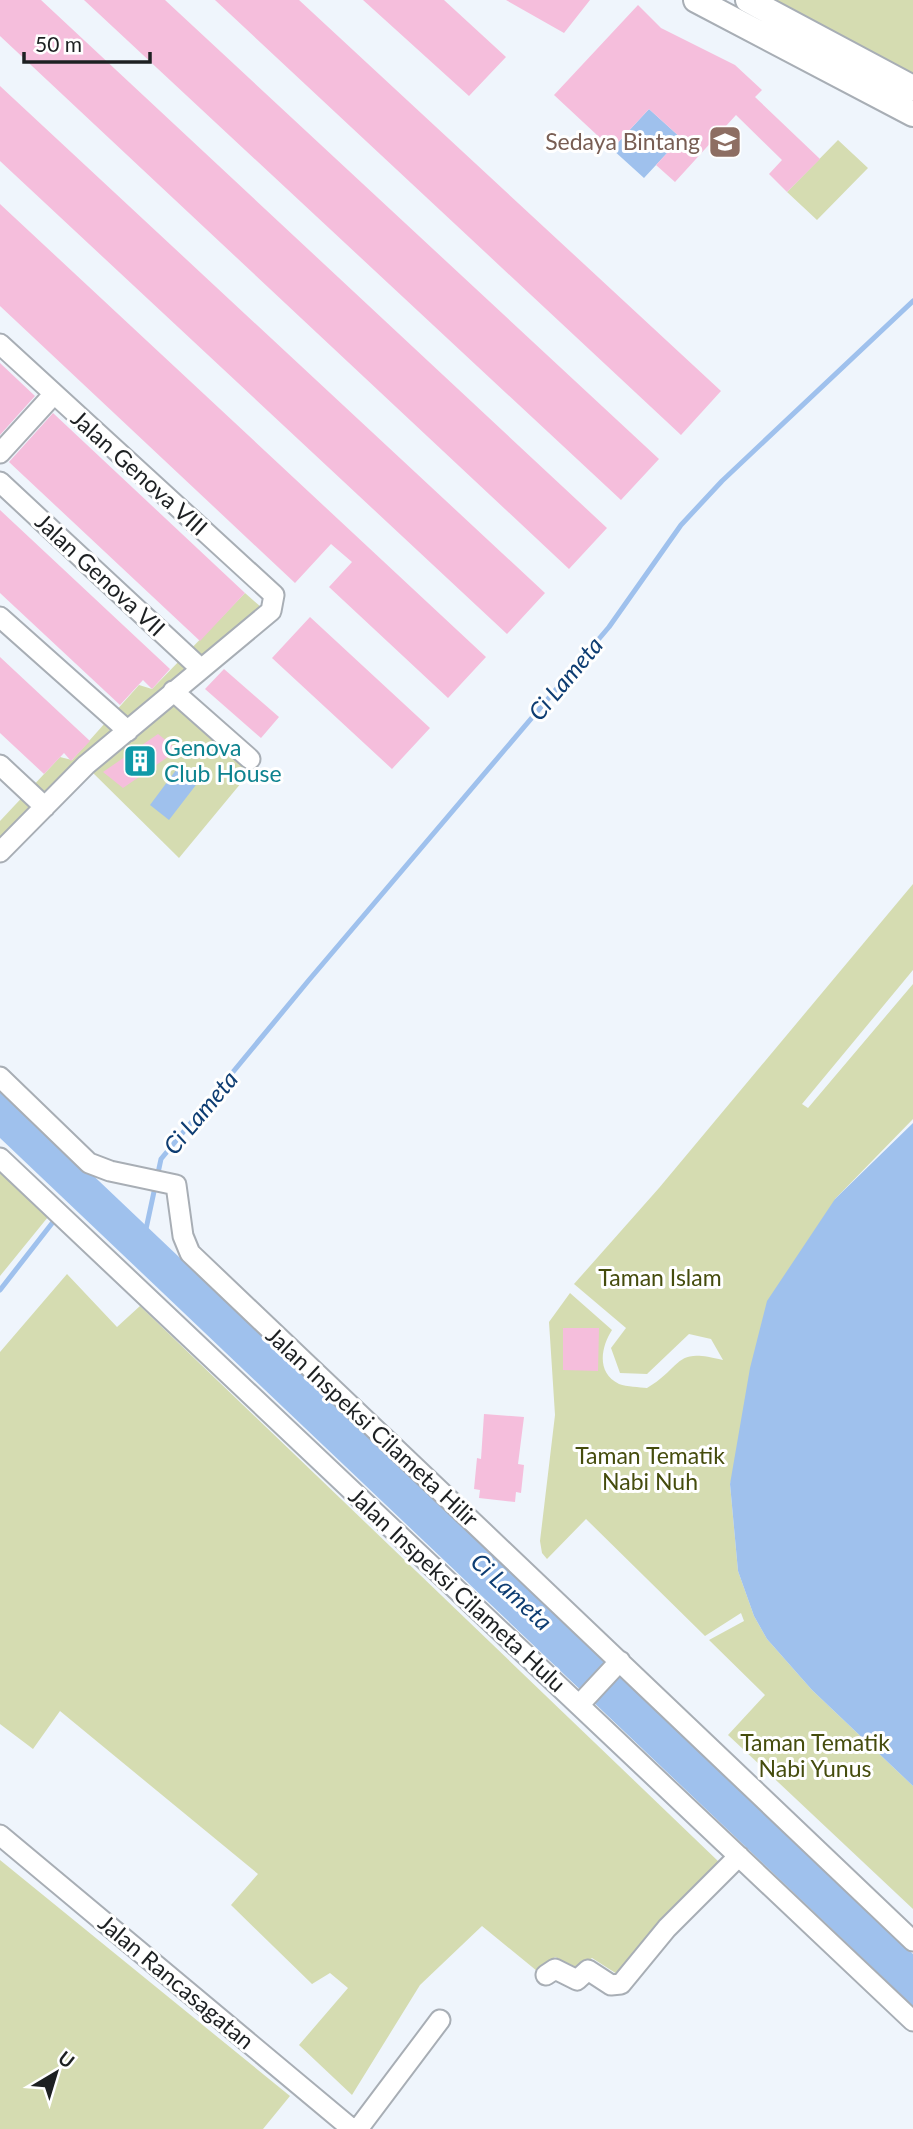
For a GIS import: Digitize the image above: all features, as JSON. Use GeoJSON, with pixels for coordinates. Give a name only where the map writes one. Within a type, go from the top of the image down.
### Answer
{"type":"FeatureCollection","features":[{"type":"Feature","properties":{"kind":"street"},"geometry":{"type":"LineString","coordinates":[[695,0],[913,88]]}},
{"type":"Feature","properties":{"kind":"street"},"geometry":{"type":"LineString","coordinates":[[748,0],[913,114]]}},
{"type":"Feature","properties":{"kind":"street","name":"Jalan Genova VIII"},"geometry":{"type":"LineString","coordinates":[[0,344],[274,595],[275,603],[271,611],[201,668]]}},
{"type":"Feature","properties":{"kind":"street"},"geometry":{"type":"LineString","coordinates":[[0,453],[53,394]]}},
{"type":"Feature","properties":{"kind":"street","name":"Jalan Genova VII"},"geometry":{"type":"LineString","coordinates":[[0,482],[201,668]]}},
{"type":"Feature","properties":{"kind":"street"},"geometry":{"type":"LineString","coordinates":[[0,617],[128,731]]}},
{"type":"Feature","properties":{"kind":"street"},"geometry":{"type":"LineString","coordinates":[[0,852],[86,765],[201,668]]}},
{"type":"Feature","properties":{"kind":"street"},"geometry":{"type":"LineString","coordinates":[[173,691],[250,758]]}},
{"type":"Feature","properties":{"kind":"street"},"geometry":{"type":"LineString","coordinates":[[0,765],[45,807]]}},
{"type":"Feature","properties":{"kind":"street","name":"Jalan Inspeksi Cilameta Hilir"},"geometry":{"type":"LineString","coordinates":[[0,1077],[89,1163],[110,1171],[173,1183],[178,1188],[183,1236],[190,1253],[617,1665],[913,1941]]}},
{"type":"Feature","properties":{"kind":"street","name":"Jalan Inspeksi Cilameta Hulu"},"geometry":{"type":"LineString","coordinates":[[0,1158],[583,1701],[739,1856],[913,2021]]}},
{"type":"Feature","properties":{"kind":"street"},"geometry":{"type":"LineString","coordinates":[[583,1701],[617,1665]]}},
{"type":"Feature","properties":{"kind":"street","name":"Jalan Rancasagatan"},"geometry":{"type":"LineString","coordinates":[[0,1835],[352,2129]]}},
{"type":"Feature","properties":{"kind":"street"},"geometry":{"type":"LineString","coordinates":[[546,1975],[555,1969],[577,1980],[588,1970],[611,1985],[621,1984],[667,1927],[739,1856]]}},
{"type":"Feature","properties":{"kind":"street"},"geometry":{"type":"LineString","coordinates":[[358,2129],[440,2020]]}},
{"type":"Feature","properties":{"kind":"green space"},"geometry":{"type":"Polygon","coordinates":[[[768,0],[913,0],[913,77],[768,0]]]}},
{"type":"Feature","properties":{"kind":"green space"},"geometry":{"type":"Polygon","coordinates":[[[838,140],[868,168],[817,220],[787,192],[838,140]]]}},
{"type":"Feature","properties":{"kind":"green space"},"geometry":{"type":"Polygon","coordinates":[[[245,593],[261,607],[248,622],[100,741],[0,842],[0,821],[60,757],[72,760],[139,685],[152,689],[245,593]]]}},
{"type":"Feature","properties":{"kind":"green space"},"geometry":{"type":"Polygon","coordinates":[[[173,700],[251,771],[179,858],[89,769],[173,700]]]}},
{"type":"Feature","properties":{"kind":"green space"},"geometry":{"type":"Polygon","coordinates":[[[913,884],[913,970],[802,1104],[808,1108],[913,984],[913,1119],[835,1199],[730,1484],[738,1571],[754,1616],[767,1639],[812,1690],[913,1786],[913,1909],[728,1735],[765,1695],[709,1640],[744,1621],[741,1613],[705,1636],[586,1519],[547,1559],[542,1553],[540,1541],[555,1415],[549,1322],[570,1293],[612,1330],[603,1352],[604,1367],[612,1379],[626,1386],[647,1388],[687,1357],[723,1360],[711,1339],[689,1334],[647,1374],[620,1373],[611,1348],[626,1328],[574,1284],[659,1188],[913,884]]]}},
{"type":"Feature","properties":{"kind":"green space"},"geometry":{"type":"Polygon","coordinates":[[[0,1171],[48,1217],[0,1276],[0,1171]]]}},
{"type":"Feature","properties":{"kind":"green space"},"geometry":{"type":"Polygon","coordinates":[[[67,1274],[117,1327],[140,1306],[719,1862],[617,1974],[592,1958],[578,1968],[555,1957],[537,1971],[482,1926],[420,1985],[352,2095],[299,2045],[348,1988],[330,1973],[312,1984],[231,1905],[258,1874],[60,1711],[33,1749],[0,1724],[0,1352],[67,1274]]]}},
{"type":"Feature","properties":{"kind":"green space"},"geometry":{"type":"Polygon","coordinates":[[[0,1860],[290,2096],[263,2129],[0,2129],[0,1860]]]}},
{"type":"Feature","properties":{"kind":"water"},"geometry":{"type":"Polygon","coordinates":[[[649,109],[681,138],[644,178],[612,149],[649,109]]]}},
{"type":"Feature","properties":{"kind":"water"},"geometry":{"type":"Polygon","coordinates":[[[179,766],[199,781],[169,820],[150,805],[179,766]]]}},
{"type":"Feature","properties":{"kind":"water"},"geometry":{"type":"Polygon","coordinates":[[[0,1087],[913,1954],[913,2006],[0,1138],[0,1087]]]}},
{"type":"Feature","properties":{"kind":"water"},"geometry":{"type":"Polygon","coordinates":[[[913,1123],[913,1786],[812,1690],[767,1639],[754,1616],[738,1571],[730,1484],[750,1368],[767,1301],[835,1199],[913,1123]]]}},
{"type":"Feature","properties":{"kind":"building"},"geometry":{"type":"Polygon","coordinates":[[[0,0],[41,0],[607,528],[569,569],[0,36],[0,0]]]}},
{"type":"Feature","properties":{"kind":"building"},"geometry":{"type":"Polygon","coordinates":[[[84,0],[165,0],[659,459],[621,500],[84,0]]]}},
{"type":"Feature","properties":{"kind":"building"},"geometry":{"type":"Polygon","coordinates":[[[215,0],[299,0],[721,391],[681,435],[215,0]]]}},
{"type":"Feature","properties":{"kind":"building"},"geometry":{"type":"Polygon","coordinates":[[[363,0],[444,0],[506,57],[469,96],[363,0]]]}},
{"type":"Feature","properties":{"kind":"building"},"geometry":{"type":"Polygon","coordinates":[[[506,0],[590,0],[564,33],[506,0]]]}},
{"type":"Feature","properties":{"kind":"building"},"geometry":{"type":"Polygon","coordinates":[[[638,5],[661,28],[735,65],[762,90],[755,97],[820,159],[787,192],[769,174],[782,160],[736,115],[675,182],[656,165],[681,138],[649,109],[612,149],[554,95],[638,5]]]}},
{"type":"Feature","properties":{"kind":"building"},"geometry":{"type":"Polygon","coordinates":[[[0,86],[545,593],[507,634],[0,161],[0,86]]]}},
{"type":"Feature","properties":{"kind":"building"},"geometry":{"type":"Polygon","coordinates":[[[0,204],[486,657],[448,698],[329,587],[352,562],[331,544],[295,583],[0,306],[0,204]]]}},
{"type":"Feature","properties":{"kind":"building"},"geometry":{"type":"Polygon","coordinates":[[[0,363],[35,396],[0,435],[0,363]]]}},
{"type":"Feature","properties":{"kind":"building"},"geometry":{"type":"Polygon","coordinates":[[[53,413],[245,593],[200,641],[9,462],[53,413]]]}},
{"type":"Feature","properties":{"kind":"building"},"geometry":{"type":"Polygon","coordinates":[[[0,510],[170,669],[152,689],[143,680],[120,705],[0,593],[0,510]]]}},
{"type":"Feature","properties":{"kind":"building"},"geometry":{"type":"Polygon","coordinates":[[[310,617],[430,728],[392,769],[272,658],[310,617]]]}},
{"type":"Feature","properties":{"kind":"building"},"geometry":{"type":"Polygon","coordinates":[[[0,657],[90,741],[71,761],[64,753],[44,774],[0,733],[0,657]]]}},
{"type":"Feature","properties":{"kind":"building"},"geometry":{"type":"Polygon","coordinates":[[[224,669],[279,717],[261,738],[205,689],[224,669]]]}},
{"type":"Feature","properties":{"kind":"building","name":"Genova Club House"},"geometry":{"type":"Polygon","coordinates":[[[158,734],[178,750],[123,788],[103,772],[158,734]]]}},
{"type":"Feature","properties":{"kind":"building"},"geometry":{"type":"Polygon","coordinates":[[[563,1328],[599,1328],[598,1371],[563,1370],[563,1328]]]}},
{"type":"Feature","properties":{"kind":"building"},"geometry":{"type":"Polygon","coordinates":[[[484,1414],[524,1417],[518,1464],[524,1465],[521,1493],[516,1492],[515,1502],[479,1498],[480,1490],[474,1489],[477,1458],[481,1459],[484,1414]]]}},
{"type":"Feature","properties":{"kind":"waterway","name":"Ci Lameta"},"geometry":{"type":"LineString","coordinates":[[146,1229],[161,1159],[609,627],[681,525],[722,481],[913,301]]}},
{"type":"Feature","properties":{"kind":"waterway"},"geometry":{"type":"LineString","coordinates":[[0,1290],[53,1222]]}},
{"type":"Feature","properties":{"kind":"place","name":"Sedaya Bintang"},"geometry":{"type":"Point","coordinates":[725,142]}},
{"type":"Feature","properties":{"kind":"place","name":"Genova Club House"},"geometry":{"type":"Point","coordinates":[140,761]}},
{"type":"Feature","properties":{"kind":"park label","name":"Taman Islam"},"geometry":{"type":"Point","coordinates":[660,1278]}},
{"type":"Feature","properties":{"kind":"park label","name":"Taman Tematik Nabi Nuh"},"geometry":{"type":"Point","coordinates":[650,1469]}},
{"type":"Feature","properties":{"kind":"park label","name":"Taman Tematik Nabi Yunus"},"geometry":{"type":"Point","coordinates":[815,1756]}}]}
